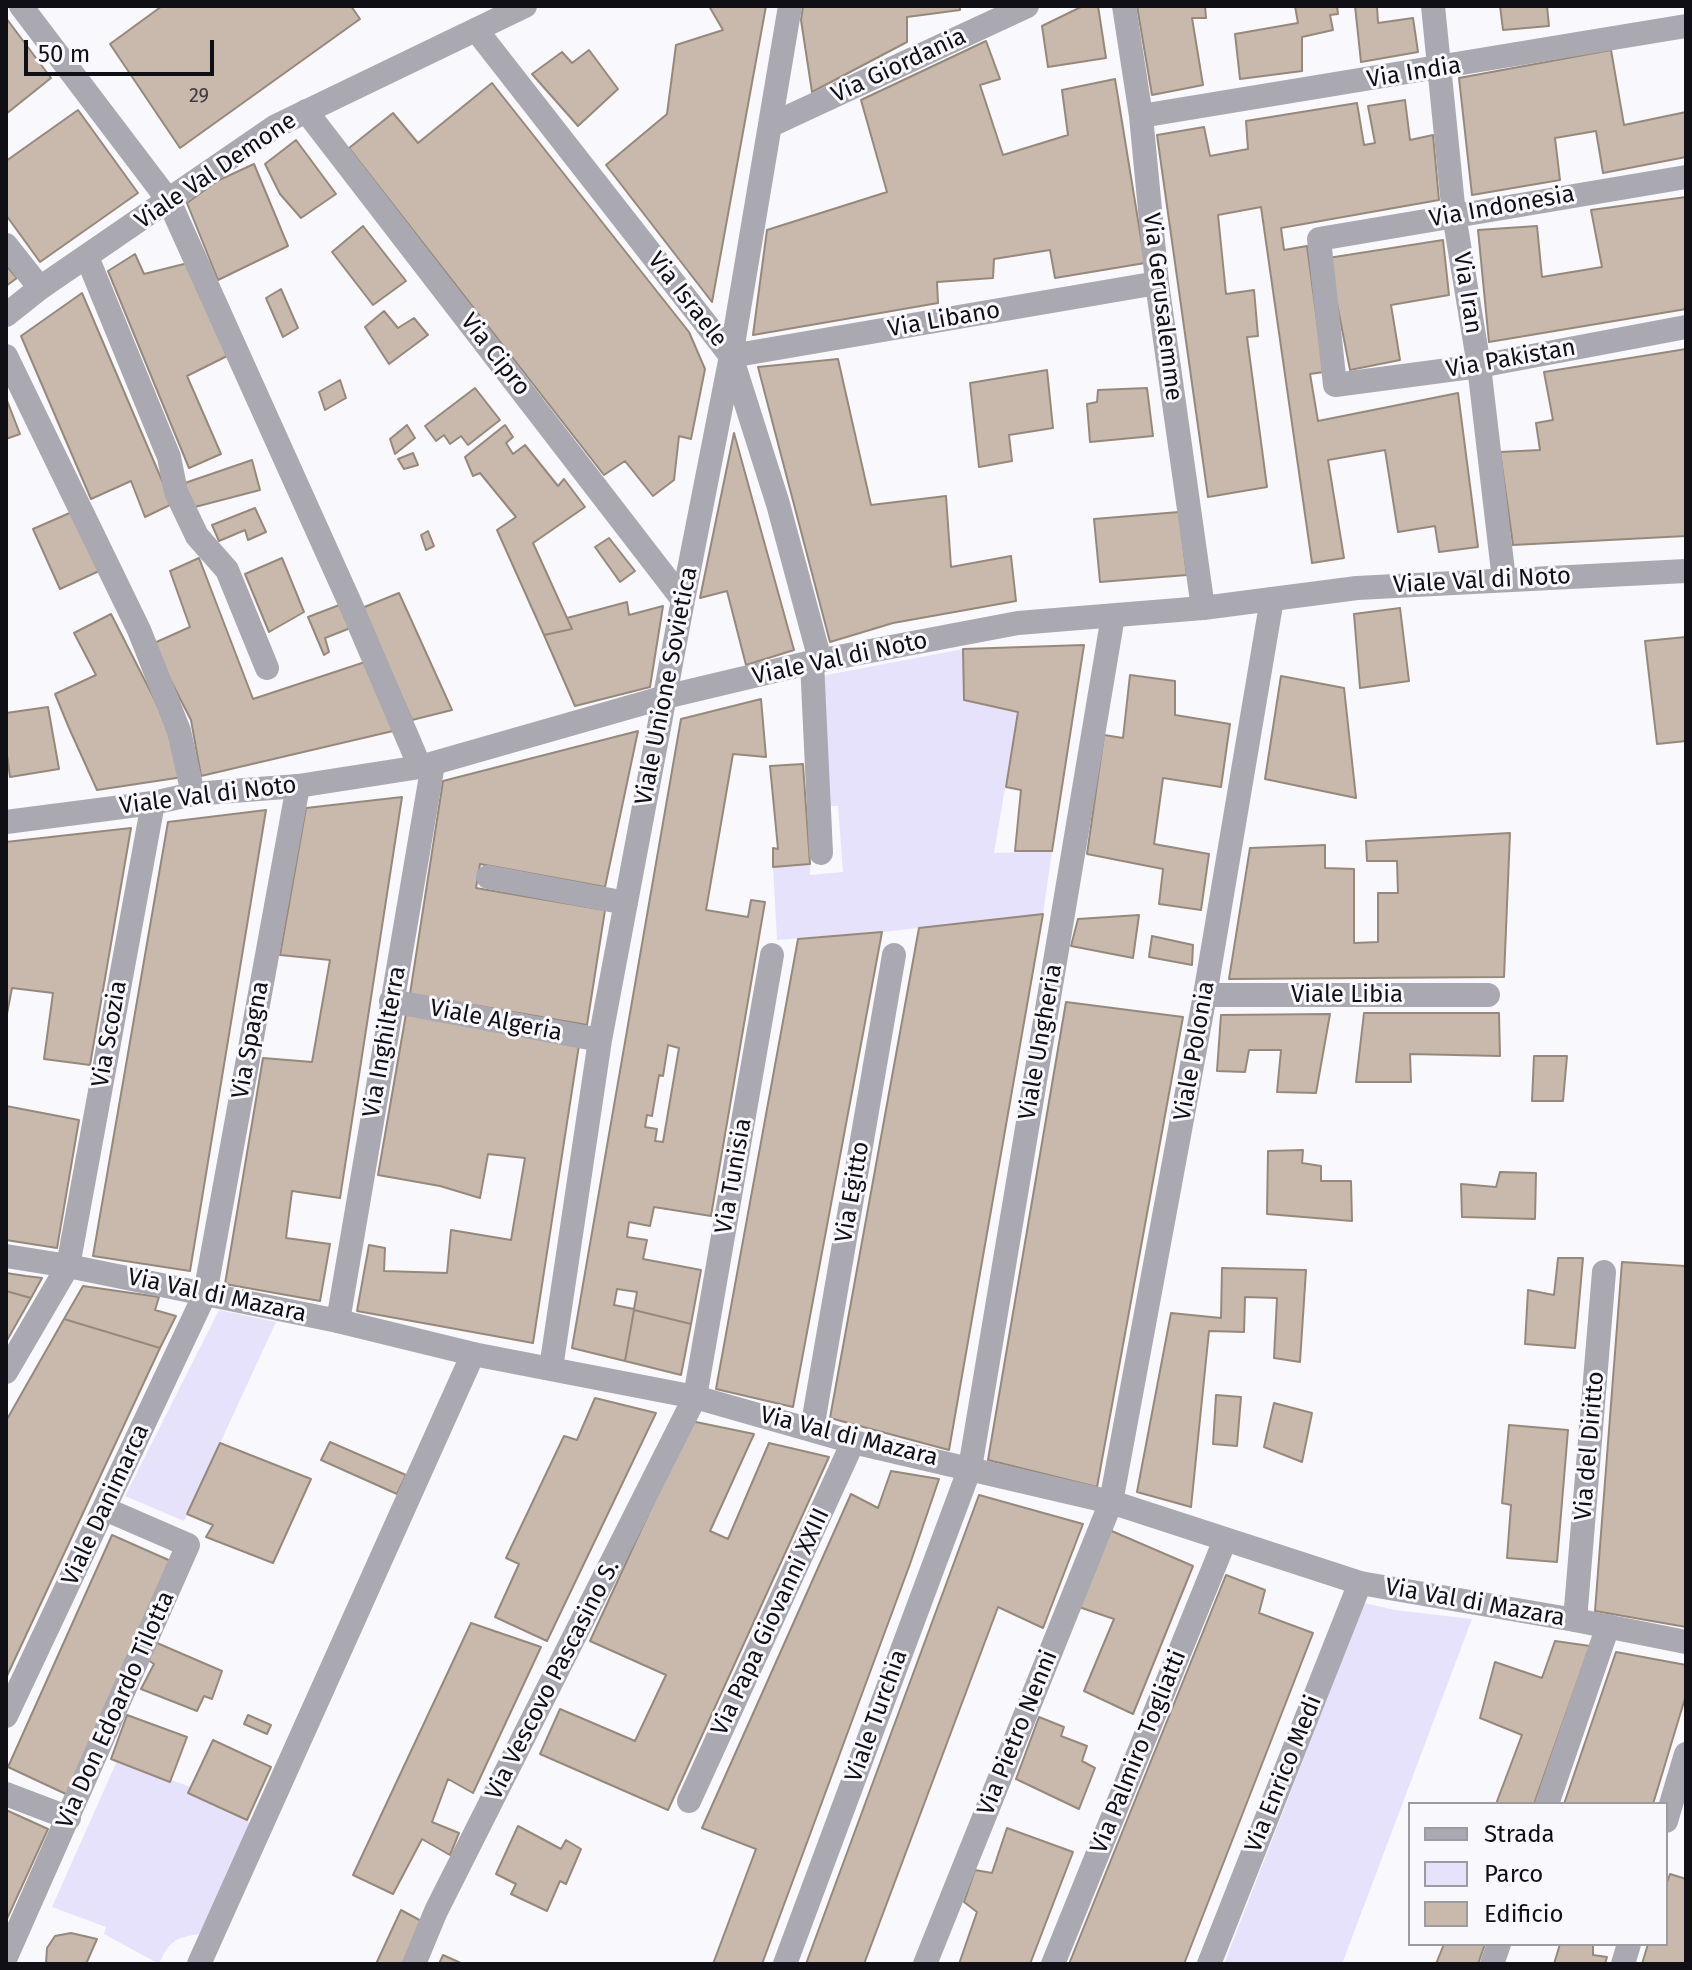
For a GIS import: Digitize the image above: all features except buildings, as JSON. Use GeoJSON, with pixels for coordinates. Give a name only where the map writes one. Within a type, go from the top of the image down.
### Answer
{"type":"FeatureCollection","features":[{"type":"Feature","properties":{"kind":"street"},"geometry":{"type":"LineString","coordinates":[[21,6],[169,201],[427,766]]}},
{"type":"Feature","properties":{"kind":"street","name":"Viale Val Demone"},"geometry":{"type":"LineString","coordinates":[[6,315],[40,288],[276,126],[525,6]]}},
{"type":"Feature","properties":{"kind":"street","name":"Viale Unione Sovietica"},"geometry":{"type":"LineString","coordinates":[[551,1368],[600,1040],[731,356],[790,6]]}},
{"type":"Feature","properties":{"kind":"street","name":"Via Giordania"},"geometry":{"type":"LineString","coordinates":[[771,125],[1027,6]]}},
{"type":"Feature","properties":{"kind":"street","name":"Via Gerusalemme"},"geometry":{"type":"LineString","coordinates":[[1124,6],[1141,116],[1157,283],[1203,608]]}},
{"type":"Feature","properties":{"kind":"street","name":"Via Iran"},"geometry":{"type":"LineString","coordinates":[[1433,6],[1454,215],[1479,366],[1504,580]]}},
{"type":"Feature","properties":{"kind":"street","name":"Via India"},"geometry":{"type":"LineString","coordinates":[[1141,116],[1686,26]]}},
{"type":"Feature","properties":{"kind":"street","name":"Via Israele"},"geometry":{"type":"LineString","coordinates":[[477,31],[731,356],[778,504],[816,661],[821,853]]}},
{"type":"Feature","properties":{"kind":"street","name":"Via Cipro"},"geometry":{"type":"LineString","coordinates":[[306,111],[683,600]]}},
{"type":"Feature","properties":{"kind":"street","name":"Via Indonesia"},"geometry":{"type":"LineString","coordinates":[[1335,385],[1319,239],[1686,177]]}},
{"type":"Feature","properties":{"kind":"street"},"geometry":{"type":"LineString","coordinates":[[6,245],[40,288]]}},
{"type":"Feature","properties":{"kind":"street"},"geometry":{"type":"LineString","coordinates":[[87,257],[169,457],[176,492],[197,536],[227,570],[267,668]]}},
{"type":"Feature","properties":{"kind":"street","name":"Via Libano"},"geometry":{"type":"LineString","coordinates":[[731,356],[1157,283]]}},
{"type":"Feature","properties":{"kind":"street","name":"Via Pakistan"},"geometry":{"type":"LineString","coordinates":[[1335,385],[1479,366],[1686,327]]}},
{"type":"Feature","properties":{"kind":"street"},"geometry":{"type":"LineString","coordinates":[[6,356],[139,630],[179,731],[193,794]]}},
{"type":"Feature","properties":{"kind":"street","name":"Viale Val di Noto"},"geometry":{"type":"LineString","coordinates":[[6,822],[153,803],[193,794],[298,786],[427,766],[665,697],[816,661],[1018,623],[1203,608],[1357,588],[1686,571]]}},
{"type":"Feature","properties":{"kind":"street","name":"Viale Polonia"},"geometry":{"type":"LineString","coordinates":[[1111,1502],[1205,995],[1272,599]]}},
{"type":"Feature","properties":{"kind":"street","name":"Viale Ungheria"},"geometry":{"type":"LineString","coordinates":[[970,1468],[1113,616]]}},
{"type":"Feature","properties":{"kind":"street","name":"Via Inghilterra"},"geometry":{"type":"LineString","coordinates":[[338,1321],[427,766]]}},
{"type":"Feature","properties":{"kind":"street","name":"Via Spagna"},"geometry":{"type":"LineString","coordinates":[[205,1294],[298,786]]}},
{"type":"Feature","properties":{"kind":"street","name":"Via Scozia"},"geometry":{"type":"LineString","coordinates":[[6,1372],[68,1266],[153,803]]}},
{"type":"Feature","properties":{"kind":"street"},"geometry":{"type":"LineString","coordinates":[[488,877],[626,903]]}},
{"type":"Feature","properties":{"kind":"street","name":"Via Tunisia"},"geometry":{"type":"LineString","coordinates":[[695,1397],[772,955]]}},
{"type":"Feature","properties":{"kind":"street","name":"Via Egitto"},"geometry":{"type":"LineString","coordinates":[[812,1429],[894,955]]}},
{"type":"Feature","properties":{"kind":"street","name":"Viale Libia"},"geometry":{"type":"LineString","coordinates":[[1205,995],[1488,995]]}},
{"type":"Feature","properties":{"kind":"street","name":"Viale Algeria"},"geometry":{"type":"LineString","coordinates":[[391,1001],[600,1040]]}},
{"type":"Feature","properties":{"kind":"street","name":"Via Val di Mazara"},"geometry":{"type":"LineString","coordinates":[[6,1256],[338,1321],[473,1354],[695,1397],[853,1442],[1111,1502],[1360,1583],[1686,1642]]}},
{"type":"Feature","properties":{"kind":"street","name":"Via del Diritto"},"geometry":{"type":"LineString","coordinates":[[1575,1620],[1604,1272]]}},
{"type":"Feature","properties":{"kind":"street","name":"Viale Danimarca"},"geometry":{"type":"LineString","coordinates":[[6,1716],[205,1294]]}},
{"type":"Feature","properties":{"kind":"street"},"geometry":{"type":"LineString","coordinates":[[199,1964],[473,1354]]}},
{"type":"Feature","properties":{"kind":"street","name":"Via Vescovo Pascasino S."},"geometry":{"type":"LineString","coordinates":[[414,1964],[436,1911],[695,1397]]}},
{"type":"Feature","properties":{"kind":"street","name":"Via Papa Giovanni XXIII"},"geometry":{"type":"LineString","coordinates":[[689,1801],[853,1442]]}},
{"type":"Feature","properties":{"kind":"street","name":"Viale Turchia"},"geometry":{"type":"LineString","coordinates":[[785,1964],[970,1468]]}},
{"type":"Feature","properties":{"kind":"street","name":"Via Pietro Nenni"},"geometry":{"type":"LineString","coordinates":[[925,1964],[1111,1502]]}},
{"type":"Feature","properties":{"kind":"street","name":"Via Don Edoardo Tilotta"},"geometry":{"type":"LineString","coordinates":[[6,1957],[188,1545],[105,1509]]}},
{"type":"Feature","properties":{"kind":"street","name":"Via Palmiro Togliatti"},"geometry":{"type":"LineString","coordinates":[[1053,1964],[1225,1540]]}},
{"type":"Feature","properties":{"kind":"street","name":"Via Enrico Medi"},"geometry":{"type":"LineString","coordinates":[[1209,1964],[1360,1583]]}},
{"type":"Feature","properties":{"kind":"street"},"geometry":{"type":"LineString","coordinates":[[1548,1802],[1608,1626]]}},
{"type":"Feature","properties":{"kind":"street"},"geometry":{"type":"LineString","coordinates":[[1668,1814],[1686,1754]]}},
{"type":"Feature","properties":{"kind":"street"},"geometry":{"type":"LineString","coordinates":[[6,1794],[69,1818]]}},
{"type":"Feature","properties":{"kind":"green space"},"geometry":{"type":"Polygon","coordinates":[[[963,649],[964,700],[1018,712],[994,853],[1052,851],[1043,914],[777,940],[773,867],[810,864],[810,875],[843,872],[838,806],[825,806],[821,676],[963,649]]]}},
{"type":"Feature","properties":{"kind":"green space"},"geometry":{"type":"Polygon","coordinates":[[[219,1310],[276,1322],[184,1521],[125,1496],[219,1310]]]}},
{"type":"Feature","properties":{"kind":"green space"},"geometry":{"type":"Polygon","coordinates":[[[1364,1603],[1472,1619],[1342,1964],[1224,1964],[1364,1603]]]}},
{"type":"Feature","properties":{"kind":"green space"},"geometry":{"type":"Polygon","coordinates":[[[117,1761],[191,1787],[247,1820],[253,1827],[199,1934],[174,1942],[159,1964],[104,1934],[106,1927],[52,1907],[117,1761]]]}}]}
